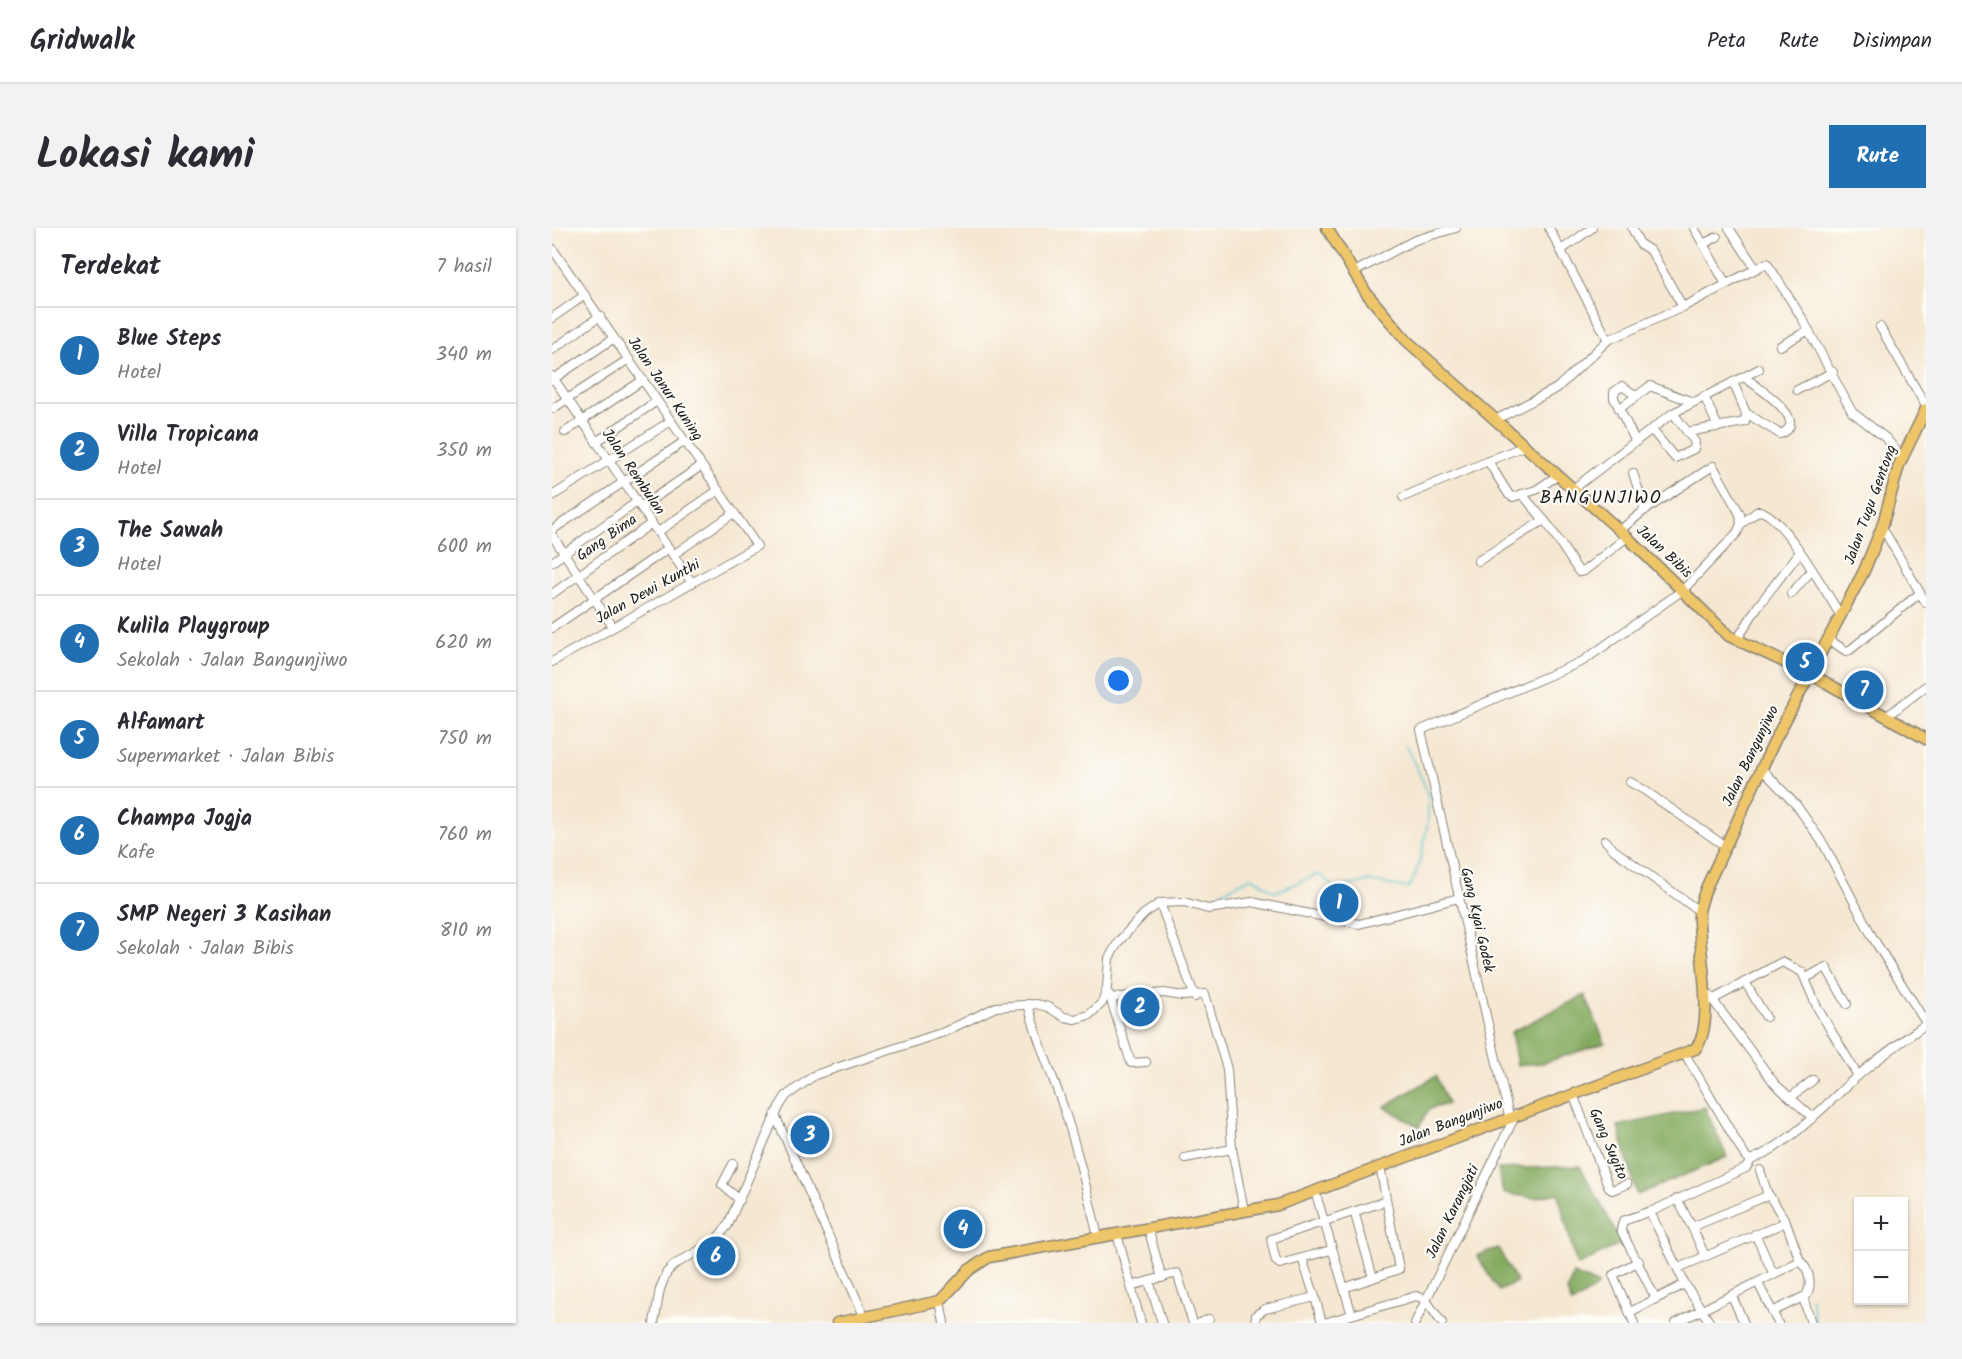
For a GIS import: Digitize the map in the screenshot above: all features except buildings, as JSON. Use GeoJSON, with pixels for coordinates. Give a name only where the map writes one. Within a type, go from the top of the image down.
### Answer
{"type":"FeatureCollection","features":[{"type":"Feature","properties":{"kind":"main road","name":"Jalan Bibis"},"geometry":{"type":"LineString","coordinates":[[1327,228],[1367,294],[1406,340],[1623,534],[1737,640],[1809,674],[1886,717],[1924,735]]}},
{"type":"Feature","properties":{"kind":"main road","name":"Jalan Tugu Gentong"},"geometry":{"type":"LineString","coordinates":[[1809,674],[1864,571],[1882,526],[1902,458],[1926,408]]}},
{"type":"Feature","properties":{"kind":"main road","name":"Jalan Bangunjiwo"},"geometry":{"type":"LineString","coordinates":[[940,1301],[969,1270],[990,1257],[1278,1205],[1512,1115],[1695,1049],[1701,1041],[1705,990],[1699,911],[1725,846],[1761,768],[1809,674]]}},
{"type":"Feature","properties":{"kind":"main road"},"geometry":{"type":"LineString","coordinates":[[837,1323],[871,1319],[940,1301]]}},
{"type":"Feature","properties":{"kind":"street"},"geometry":{"type":"LineString","coordinates":[[1354,272],[1421,237],[1456,228]]}},
{"type":"Feature","properties":{"kind":"street"},"geometry":{"type":"LineString","coordinates":[[1549,228],[1608,340]]}},
{"type":"Feature","properties":{"kind":"street"},"geometry":{"type":"LineString","coordinates":[[1560,251],[1592,228]]}},
{"type":"Feature","properties":{"kind":"street"},"geometry":{"type":"LineString","coordinates":[[1632,228],[1641,244],[1651,251],[1683,307]]}},
{"type":"Feature","properties":{"kind":"street"},"geometry":{"type":"LineString","coordinates":[[1694,228],[1726,284]]}},
{"type":"Feature","properties":{"kind":"street"},"geometry":{"type":"LineString","coordinates":[[1729,228],[1756,269]]}},
{"type":"Feature","properties":{"kind":"street"},"geometry":{"type":"LineString","coordinates":[[1703,244],[1717,237]]}},
{"type":"Feature","properties":{"kind":"street","name":"Jalan Janur Kuning"},"geometry":{"type":"LineString","coordinates":[[552,248],[757,546]]}},
{"type":"Feature","properties":{"kind":"street"},"geometry":{"type":"LineString","coordinates":[[1495,420],[1557,388],[1608,340],[1683,307],[1767,263],[1833,372],[1852,412],[1887,439],[1902,458]]}},
{"type":"Feature","properties":{"kind":"street"},"geometry":{"type":"LineString","coordinates":[[552,318],[585,295]]}},
{"type":"Feature","properties":{"kind":"street"},"geometry":{"type":"LineString","coordinates":[[552,350],[600,316]]}},
{"type":"Feature","properties":{"kind":"street"},"geometry":{"type":"LineString","coordinates":[[1880,327],[1926,408]]}},
{"type":"Feature","properties":{"kind":"street"},"geometry":{"type":"LineString","coordinates":[[1780,346],[1809,330]]}},
{"type":"Feature","properties":{"kind":"street"},"geometry":{"type":"LineString","coordinates":[[553,379],[614,338]]}},
{"type":"Feature","properties":{"kind":"street"},"geometry":{"type":"LineString","coordinates":[[552,410],[629,359]]}},
{"type":"Feature","properties":{"kind":"street"},"geometry":{"type":"LineString","coordinates":[[1573,489],[1673,413],[1759,369]]}},
{"type":"Feature","properties":{"kind":"street"},"geometry":{"type":"LineString","coordinates":[[1797,390],[1833,372]]}},
{"type":"Feature","properties":{"kind":"street"},"geometry":{"type":"LineString","coordinates":[[1744,377],[1791,417],[1791,422],[1781,435],[1746,413]]}},
{"type":"Feature","properties":{"kind":"street","name":"Jalan Rembulan"},"geometry":{"type":"LineString","coordinates":[[553,379],[692,583]]}},
{"type":"Feature","properties":{"kind":"street"},"geometry":{"type":"LineString","coordinates":[[566,432],[643,380]]}},
{"type":"Feature","properties":{"kind":"street"},"geometry":{"type":"LineString","coordinates":[[1687,432],[1745,422],[1746,413],[1733,382]]}},
{"type":"Feature","properties":{"kind":"street"},"geometry":{"type":"LineString","coordinates":[[1619,409],[1650,386],[1693,402]]}},
{"type":"Feature","properties":{"kind":"street"},"geometry":{"type":"LineString","coordinates":[[1635,395],[1626,387],[1616,389],[1614,398],[1636,442]]}},
{"type":"Feature","properties":{"kind":"street"},"geometry":{"type":"LineString","coordinates":[[1704,396],[1718,428]]}},
{"type":"Feature","properties":{"kind":"street"},"geometry":{"type":"LineString","coordinates":[[596,442],[657,401]]}},
{"type":"Feature","properties":{"kind":"street"},"geometry":{"type":"LineString","coordinates":[[1652,430],[1677,459],[1695,447],[1673,413]]}},
{"type":"Feature","properties":{"kind":"street"},"geometry":{"type":"LineString","coordinates":[[552,496],[610,462],[671,421]]}},
{"type":"Feature","properties":{"kind":"street"},"geometry":{"type":"LineString","coordinates":[[552,530],[685,441]]}},
{"type":"Feature","properties":{"kind":"street"},"geometry":{"type":"LineString","coordinates":[[1403,497],[1524,446]]}},
{"type":"Feature","properties":{"kind":"street"},"geometry":{"type":"LineString","coordinates":[[1488,461],[1509,495],[1513,497],[1536,490],[1557,476]]}},
{"type":"Feature","properties":{"kind":"street"},"geometry":{"type":"LineString","coordinates":[[552,562],[701,466]]}},
{"type":"Feature","properties":{"kind":"street"},"geometry":{"type":"LineString","coordinates":[[1522,494],[1544,520],[1579,572],[1584,571],[1645,510],[1713,466],[1740,514],[1741,524]]}},
{"type":"Feature","properties":{"kind":"street"},"geometry":{"type":"LineString","coordinates":[[1634,473],[1645,510]]}},
{"type":"Feature","properties":{"kind":"street"},"geometry":{"type":"LineString","coordinates":[[657,532],[717,491]]}},
{"type":"Feature","properties":{"kind":"street"},"geometry":{"type":"LineString","coordinates":[[1683,590],[1737,533],[1741,524],[1753,514],[1762,511],[1800,552],[1839,614]]}},
{"type":"Feature","properties":{"kind":"street"},"geometry":{"type":"LineString","coordinates":[[552,628],[594,599],[734,513]]}},
{"type":"Feature","properties":{"kind":"street"},"geometry":{"type":"LineString","coordinates":[[1478,561],[1544,520]]}},
{"type":"Feature","properties":{"kind":"street","name":"Gang Bima"},"geometry":{"type":"LineString","coordinates":[[552,594],[652,523]]}},
{"type":"Feature","properties":{"kind":"street"},"geometry":{"type":"LineString","coordinates":[[1882,526],[1926,603]]}},
{"type":"Feature","properties":{"kind":"street"},"geometry":{"type":"LineString","coordinates":[[552,535],[613,627]]}},
{"type":"Feature","properties":{"kind":"street","name":"Jalan Dewi Kunthi"},"geometry":{"type":"LineString","coordinates":[[552,662],[757,546]]}},
{"type":"Feature","properties":{"kind":"street"},"geometry":{"type":"LineString","coordinates":[[1737,640],[1758,606],[1800,552]]}},
{"type":"Feature","properties":{"kind":"street"},"geometry":{"type":"LineString","coordinates":[[1791,594],[1812,570]]}},
{"type":"Feature","properties":{"kind":"street","name":"Gang Kyai Godek"},"geometry":{"type":"LineString","coordinates":[[1512,1115],[1421,730],[1583,661],[1683,590]]}},
{"type":"Feature","properties":{"kind":"street"},"geometry":{"type":"LineString","coordinates":[[1828,639],[1846,651],[1850,650],[1920,593]]}},
{"type":"Feature","properties":{"kind":"street"},"geometry":{"type":"LineString","coordinates":[[1886,717],[1926,686]]}},
{"type":"Feature","properties":{"kind":"street"},"geometry":{"type":"LineString","coordinates":[[1656,1299],[1621,1230],[1622,1223],[1746,1168],[1751,1160],[1813,1118],[1858,1076],[1926,1023],[1873,938],[1829,854],[1797,806],[1761,768]]}},
{"type":"Feature","properties":{"kind":"street"},"geometry":{"type":"LineString","coordinates":[[1630,783],[1644,789],[1725,846]]}},
{"type":"Feature","properties":{"kind":"street"},"geometry":{"type":"LineString","coordinates":[[1605,840],[1614,850],[1699,911]]}},
{"type":"Feature","properties":{"kind":"street"},"geometry":{"type":"LineString","coordinates":[[1146,1062],[1131,1063],[1107,988],[1109,958],[1119,941],[1144,914],[1160,903],[1184,902],[1208,909],[1252,902],[1359,924],[1459,898]]}},
{"type":"Feature","properties":{"kind":"street"},"geometry":{"type":"LineString","coordinates":[[1160,903],[1195,997]]}},
{"type":"Feature","properties":{"kind":"street"},"geometry":{"type":"LineString","coordinates":[[1712,1000],[1782,962],[1800,969],[1806,978],[1817,1007],[1858,1076]]}},
{"type":"Feature","properties":{"kind":"street"},"geometry":{"type":"LineString","coordinates":[[1806,978],[1826,967],[1847,1004]]}},
{"type":"Feature","properties":{"kind":"street"},"geometry":{"type":"LineString","coordinates":[[1745,982],[1766,1017]]}},
{"type":"Feature","properties":{"kind":"street"},"geometry":{"type":"LineString","coordinates":[[654,1323],[660,1289],[667,1272],[674,1265],[715,1241],[728,1225],[775,1115],[786,1095],[814,1075],[944,1032],[996,1007],[1028,1004],[1048,1007],[1064,1017],[1075,1019],[1096,1011],[1107,988]]}},
{"type":"Feature","properties":{"kind":"street"},"geometry":{"type":"LineString","coordinates":[[1705,990],[1775,1084],[1813,1118]]}},
{"type":"Feature","properties":{"kind":"street"},"geometry":{"type":"LineString","coordinates":[[1110,998],[1164,993],[1195,997],[1205,994],[1227,1069],[1232,1149],[1244,1211]]}},
{"type":"Feature","properties":{"kind":"street"},"geometry":{"type":"LineString","coordinates":[[1028,1004],[1037,1041],[1064,1107],[1079,1156],[1098,1237]]}},
{"type":"Feature","properties":{"kind":"street"},"geometry":{"type":"LineString","coordinates":[[1685,1054],[1745,1156],[1751,1160]]}},
{"type":"Feature","properties":{"kind":"street"},"geometry":{"type":"LineString","coordinates":[[1791,1097],[1813,1080]]}},
{"type":"Feature","properties":{"kind":"street","name":"Gang Sugito"},"geometry":{"type":"LineString","coordinates":[[1573,1094],[1609,1188],[1612,1190],[1627,1184]]}},
{"type":"Feature","properties":{"kind":"street"},"geometry":{"type":"LineString","coordinates":[[775,1115],[871,1319]]}},
{"type":"Feature","properties":{"kind":"street","name":"Jalan Karangjati"},"geometry":{"type":"LineString","coordinates":[[1414,1323],[1512,1115]]}},
{"type":"Feature","properties":{"kind":"street"},"geometry":{"type":"LineString","coordinates":[[1185,1158],[1232,1149]]}},
{"type":"Feature","properties":{"kind":"street"},"geometry":{"type":"LineString","coordinates":[[733,1164],[722,1185],[740,1200]]}},
{"type":"Feature","properties":{"kind":"street"},"geometry":{"type":"LineString","coordinates":[[1344,1288],[1399,1269],[1380,1166]]}},
{"type":"Feature","properties":{"kind":"street"},"geometry":{"type":"LineString","coordinates":[[1760,1170],[1768,1195],[1786,1222],[1800,1261],[1807,1270],[1810,1286],[1805,1298],[1811,1323]]}},
{"type":"Feature","properties":{"kind":"street"},"geometry":{"type":"LineString","coordinates":[[1315,1191],[1352,1315]]}},
{"type":"Feature","properties":{"kind":"street"},"geometry":{"type":"LineString","coordinates":[[1692,1227],[1768,1195]]}},
{"type":"Feature","properties":{"kind":"street"},"geometry":{"type":"LineString","coordinates":[[1677,1199],[1705,1256]]}},
{"type":"Feature","properties":{"kind":"street"},"geometry":{"type":"LineString","coordinates":[[1331,1250],[1278,1264],[1271,1239],[1386,1201]]}},
{"type":"Feature","properties":{"kind":"street"},"geometry":{"type":"LineString","coordinates":[[1354,1211],[1373,1278]]}},
{"type":"Feature","properties":{"kind":"street"},"geometry":{"type":"LineString","coordinates":[[1651,1211],[1650,1217],[1685,1284],[1710,1323]]}},
{"type":"Feature","properties":{"kind":"street"},"geometry":{"type":"LineString","coordinates":[[1678,1268],[1786,1222]]}},
{"type":"Feature","properties":{"kind":"street"},"geometry":{"type":"LineString","coordinates":[[1148,1228],[1162,1278]]}},
{"type":"Feature","properties":{"kind":"street"},"geometry":{"type":"LineString","coordinates":[[1117,1234],[1141,1323]]}},
{"type":"Feature","properties":{"kind":"street"},"geometry":{"type":"LineString","coordinates":[[1755,1234],[1774,1275]]}},
{"type":"Feature","properties":{"kind":"street"},"geometry":{"type":"LineString","coordinates":[[1302,1258],[1323,1323],[1412,1296],[1425,1299],[1443,1323]]}},
{"type":"Feature","properties":{"kind":"street"},"geometry":{"type":"LineString","coordinates":[[1634,1323],[1612,1275],[1638,1261]]}},
{"type":"Feature","properties":{"kind":"street"},"geometry":{"type":"LineString","coordinates":[[1676,1323],[1800,1261]]}},
{"type":"Feature","properties":{"kind":"street"},"geometry":{"type":"LineString","coordinates":[[1131,1286],[1179,1274],[1193,1323]]}},
{"type":"Feature","properties":{"kind":"street"},"geometry":{"type":"LineString","coordinates":[[1149,1281],[1162,1323]]}},
{"type":"Feature","properties":{"kind":"street"},"geometry":{"type":"LineString","coordinates":[[1758,1283],[1778,1323]]}},
{"type":"Feature","properties":{"kind":"street"},"geometry":{"type":"LineString","coordinates":[[1630,1312],[1685,1284]]}},
{"type":"Feature","properties":{"kind":"street"},"geometry":{"type":"LineString","coordinates":[[1731,1296],[1744,1323]]}},
{"type":"Feature","properties":{"kind":"street"},"geometry":{"type":"LineString","coordinates":[[1255,1323],[1256,1315],[1265,1309],[1315,1297]]}},
{"type":"Feature","properties":{"kind":"street"},"geometry":{"type":"LineString","coordinates":[[1772,1312],[1805,1298]]}},
{"type":"Feature","properties":{"kind":"street"},"geometry":{"type":"LineString","coordinates":[[940,1301],[944,1323]]}},
{"type":"Feature","properties":{"kind":"street"},"geometry":{"type":"LineString","coordinates":[[1200,1323],[1209,1319]]}},
{"type":"Feature","properties":{"kind":"green space"},"geometry":{"type":"Polygon","coordinates":[[[1585,995],[1605,1043],[1543,1063],[1517,1065],[1511,1032],[1585,995]]]}},
{"type":"Feature","properties":{"kind":"green space"},"geometry":{"type":"Polygon","coordinates":[[[1436,1076],[1448,1104],[1429,1109],[1419,1127],[1384,1107],[1436,1076]]]}},
{"type":"Feature","properties":{"kind":"green space"},"geometry":{"type":"Polygon","coordinates":[[[1705,1107],[1727,1157],[1637,1195],[1618,1126],[1705,1107]]]}},
{"type":"Feature","properties":{"kind":"green space"},"geometry":{"type":"Polygon","coordinates":[[[1580,1166],[1622,1243],[1577,1266],[1558,1193],[1535,1198],[1503,1193],[1498,1169],[1580,1166]]]}},
{"type":"Feature","properties":{"kind":"green space"},"geometry":{"type":"Polygon","coordinates":[[[1498,1248],[1517,1282],[1499,1291],[1477,1256],[1498,1248]]]}},
{"type":"Feature","properties":{"kind":"green space"},"geometry":{"type":"Polygon","coordinates":[[[1573,1274],[1599,1285],[1572,1304],[1567,1291],[1573,1274]]]}},
{"type":"Feature","properties":{"kind":"waterway"},"geometry":{"type":"LineString","coordinates":[[1216,895],[1252,877],[1275,892],[1316,875],[1322,876],[1336,889],[1368,881],[1408,888],[1421,856],[1427,828],[1428,802],[1425,787],[1406,746]]}},
{"type":"Feature","properties":{"kind":"waterway"},"geometry":{"type":"LineString","coordinates":[[1811,1297],[1815,1323]]}},
{"type":"Feature","properties":{"kind":"place","name":"Alfamart"},"geometry":{"type":"Point","coordinates":[1805,662]}},
{"type":"Feature","properties":{"kind":"place","name":"SMP Negeri 3 Kasihan"},"geometry":{"type":"Point","coordinates":[1864,690]}},
{"type":"Feature","properties":{"kind":"place","name":"Blue Steps"},"geometry":{"type":"Point","coordinates":[1339,903]}},
{"type":"Feature","properties":{"kind":"place","name":"Villa Tropicana"},"geometry":{"type":"Point","coordinates":[1140,1007]}},
{"type":"Feature","properties":{"kind":"place","name":"The Sawah"},"geometry":{"type":"Point","coordinates":[810,1135]}},
{"type":"Feature","properties":{"kind":"place","name":"Kulila Playgroup"},"geometry":{"type":"Point","coordinates":[963,1229]}},
{"type":"Feature","properties":{"kind":"place","name":"Champa Jogja"},"geometry":{"type":"Point","coordinates":[716,1256]}},
{"type":"Feature","properties":{"kind":"district","name":"BANGUNJIWO"},"geometry":{"type":"Point","coordinates":[1601,498]}}]}
